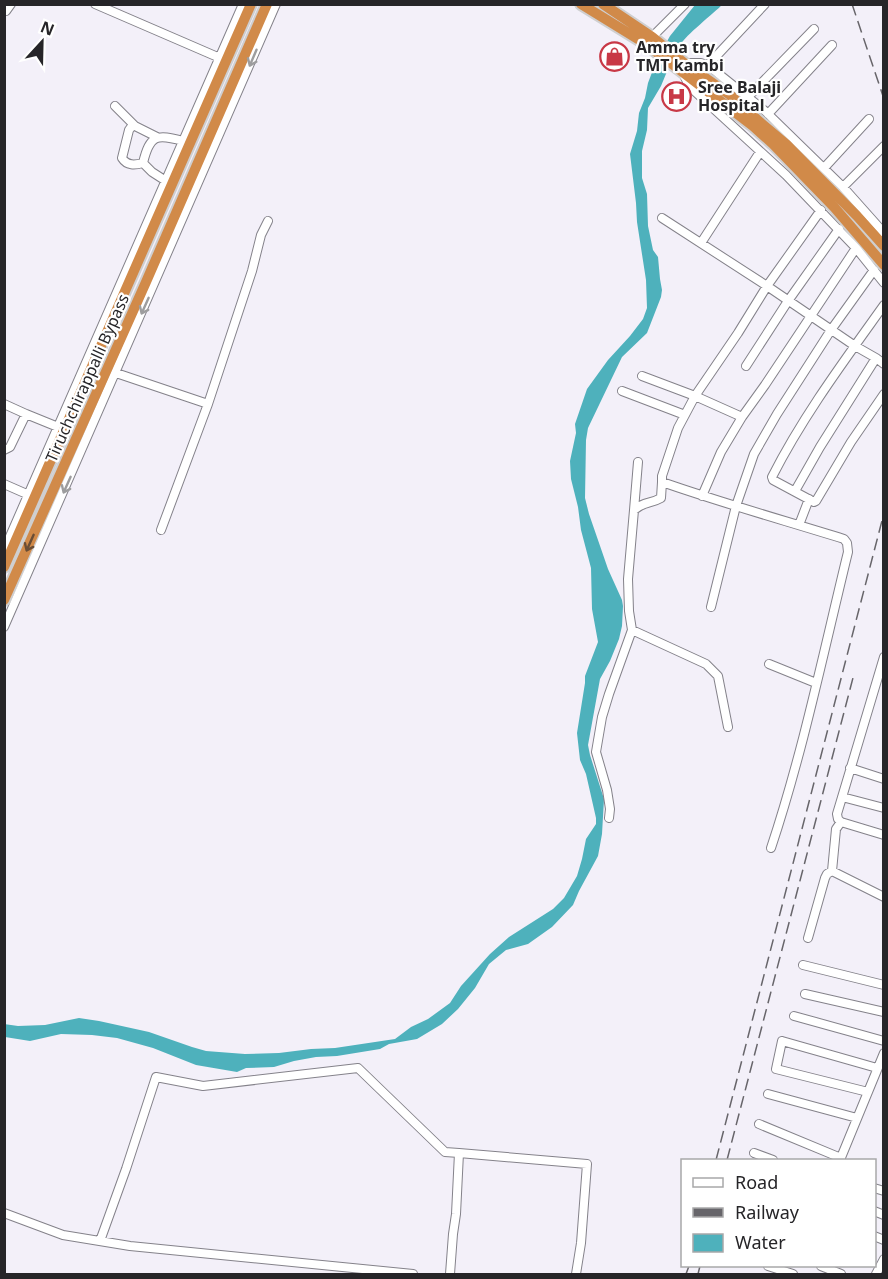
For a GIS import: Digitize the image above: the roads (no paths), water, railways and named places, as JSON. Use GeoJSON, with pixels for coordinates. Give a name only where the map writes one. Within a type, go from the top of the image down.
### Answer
{"type":"FeatureCollection","features":[{"type":"Feature","properties":{"kind":"highway"},"geometry":{"type":"LineString","coordinates":[[581,4],[623,29],[656,44]]}},
{"type":"Feature","properties":{"kind":"highway"},"geometry":{"type":"LineString","coordinates":[[603,4],[681,66],[702,75],[729,95],[786,144],[884,246]]}},
{"type":"Feature","properties":{"kind":"highway","name":"Tiruchchirappalli Bypass"},"geometry":{"type":"LineString","coordinates":[[4,567],[143,253],[248,5]]}},
{"type":"Feature","properties":{"kind":"highway","name":"Tiruchchirappalli Bypass"},"geometry":{"type":"LineString","coordinates":[[4,600],[265,9]]}},
{"type":"Feature","properties":{"kind":"highway"},"geometry":{"type":"LineString","coordinates":[[702,75],[834,207],[879,268]]}},
{"type":"Feature","properties":{"kind":"highway"},"geometry":{"type":"LineString","coordinates":[[140,241],[143,253]]}},
{"type":"Feature","properties":{"kind":"street"},"geometry":{"type":"LineString","coordinates":[[96,4],[220,58]]}},
{"type":"Feature","properties":{"kind":"street"},"geometry":{"type":"LineString","coordinates":[[4,627],[276,4]]}},
{"type":"Feature","properties":{"kind":"street"},"geometry":{"type":"LineString","coordinates":[[656,44],[685,4]]}},
{"type":"Feature","properties":{"kind":"street"},"geometry":{"type":"LineString","coordinates":[[702,75],[765,4]]}},
{"type":"Feature","properties":{"kind":"street"},"geometry":{"type":"LineString","coordinates":[[4,550],[220,58],[248,5]]}},
{"type":"Feature","properties":{"kind":"street"},"geometry":{"type":"LineString","coordinates":[[748,97],[814,29]]}},
{"type":"Feature","properties":{"kind":"street"},"geometry":{"type":"LineString","coordinates":[[768,114],[832,45]]}},
{"type":"Feature","properties":{"kind":"street"},"geometry":{"type":"LineString","coordinates":[[702,75],[701,63],[681,66],[689,86],[786,175],[856,248],[879,268],[884,283]]}},
{"type":"Feature","properties":{"kind":"street"},"geometry":{"type":"LineString","coordinates":[[702,75],[748,97],[768,114],[824,168],[884,232]]}},
{"type":"Feature","properties":{"kind":"street"},"geometry":{"type":"LineString","coordinates":[[115,106],[135,126],[157,137],[164,136],[183,141]]}},
{"type":"Feature","properties":{"kind":"street"},"geometry":{"type":"LineString","coordinates":[[824,168],[869,119]]}},
{"type":"Feature","properties":{"kind":"street"},"geometry":{"type":"LineString","coordinates":[[135,126],[129,130],[122,158],[128,164],[143,163]]}},
{"type":"Feature","properties":{"kind":"street"},"geometry":{"type":"LineString","coordinates":[[143,163],[148,146],[157,137]]}},
{"type":"Feature","properties":{"kind":"street"},"geometry":{"type":"LineString","coordinates":[[843,188],[884,146]]}},
{"type":"Feature","properties":{"kind":"street"},"geometry":{"type":"LineString","coordinates":[[701,243],[760,152]]}},
{"type":"Feature","properties":{"kind":"street"},"geometry":{"type":"LineString","coordinates":[[143,163],[152,172],[166,180]]}},
{"type":"Feature","properties":{"kind":"street"},"geometry":{"type":"LineString","coordinates":[[634,510],[647,502],[660,500],[666,461],[678,428],[695,396],[820,210]]}},
{"type":"Feature","properties":{"kind":"street"},"geometry":{"type":"LineString","coordinates":[[662,218],[884,364]]}},
{"type":"Feature","properties":{"kind":"street"},"geometry":{"type":"LineString","coordinates":[[160,530],[208,404],[252,271],[261,235],[268,221]]}},
{"type":"Feature","properties":{"kind":"street"},"geometry":{"type":"LineString","coordinates":[[746,366],[839,229]]}},
{"type":"Feature","properties":{"kind":"street"},"geometry":{"type":"LineString","coordinates":[[702,496],[721,452],[742,417],[856,248]]}},
{"type":"Feature","properties":{"kind":"street"},"geometry":{"type":"LineString","coordinates":[[711,607],[736,506],[754,454],[831,330],[879,268]]}},
{"type":"Feature","properties":{"kind":"street"},"geometry":{"type":"LineString","coordinates":[[884,305],[817,400],[782,457],[772,477],[773,480],[816,501],[851,442],[884,394]]}},
{"type":"Feature","properties":{"kind":"street"},"geometry":{"type":"LineString","coordinates":[[795,491],[876,358]]}},
{"type":"Feature","properties":{"kind":"street"},"geometry":{"type":"LineString","coordinates":[[116,373],[208,404]]}},
{"type":"Feature","properties":{"kind":"street"},"geometry":{"type":"LineString","coordinates":[[642,376],[742,417]]}},
{"type":"Feature","properties":{"kind":"street"},"geometry":{"type":"LineString","coordinates":[[622,391],[685,415]]}},
{"type":"Feature","properties":{"kind":"street"},"geometry":{"type":"LineString","coordinates":[[4,405],[58,427]]}},
{"type":"Feature","properties":{"kind":"street"},"geometry":{"type":"LineString","coordinates":[[4,450],[10,447],[26,414]]}},
{"type":"Feature","properties":{"kind":"street"},"geometry":{"type":"LineString","coordinates":[[609,818],[607,790],[596,752],[602,717],[632,630],[628,579],[638,462]]}},
{"type":"Feature","properties":{"kind":"street"},"geometry":{"type":"LineString","coordinates":[[662,482],[844,539],[847,543],[848,548],[816,683],[789,790],[771,848]]}},
{"type":"Feature","properties":{"kind":"street"},"geometry":{"type":"LineString","coordinates":[[4,484],[29,495]]}},
{"type":"Feature","properties":{"kind":"street"},"geometry":{"type":"LineString","coordinates":[[799,525],[809,499]]}},
{"type":"Feature","properties":{"kind":"street"},"geometry":{"type":"LineString","coordinates":[[632,630],[706,664],[713,670],[718,676],[728,727]]}},
{"type":"Feature","properties":{"kind":"street"},"geometry":{"type":"LineString","coordinates":[[884,657],[837,814],[841,822],[884,835]]}},
{"type":"Feature","properties":{"kind":"street"},"geometry":{"type":"LineString","coordinates":[[770,664],[816,683]]}},
{"type":"Feature","properties":{"kind":"street"},"geometry":{"type":"LineString","coordinates":[[850,768],[884,779]]}},
{"type":"Feature","properties":{"kind":"street"},"geometry":{"type":"LineString","coordinates":[[842,796],[884,808]]}},
{"type":"Feature","properties":{"kind":"street"},"geometry":{"type":"LineString","coordinates":[[832,872],[836,829],[841,822]]}},
{"type":"Feature","properties":{"kind":"street"},"geometry":{"type":"LineString","coordinates":[[832,872],[884,897]]}},
{"type":"Feature","properties":{"kind":"street"},"geometry":{"type":"LineString","coordinates":[[808,938],[825,878],[832,872]]}},
{"type":"Feature","properties":{"kind":"street"},"geometry":{"type":"LineString","coordinates":[[803,965],[884,985]]}},
{"type":"Feature","properties":{"kind":"street"},"geometry":{"type":"LineString","coordinates":[[805,994],[884,1012]]}},
{"type":"Feature","properties":{"kind":"street"},"geometry":{"type":"LineString","coordinates":[[794,1016],[884,1041]]}},
{"type":"Feature","properties":{"kind":"street"},"geometry":{"type":"LineString","coordinates":[[868,1092],[776,1069],[783,1041],[878,1068]]}},
{"type":"Feature","properties":{"kind":"street"},"geometry":{"type":"LineString","coordinates":[[759,1124],[841,1159],[884,1053]]}},
{"type":"Feature","properties":{"kind":"street"},"geometry":{"type":"LineString","coordinates":[[99,1241],[126,1169],[156,1077],[203,1086],[358,1068],[445,1152],[587,1164],[581,1243],[576,1275]]}},
{"type":"Feature","properties":{"kind":"street"},"geometry":{"type":"LineString","coordinates":[[768,1094],[857,1118]]}},
{"type":"Feature","properties":{"kind":"street"},"geometry":{"type":"LineString","coordinates":[[450,1275],[459,1153]]}},
{"type":"Feature","properties":{"kind":"street"},"geometry":{"type":"LineString","coordinates":[[754,1153],[768,1159]]}},
{"type":"Feature","properties":{"kind":"street"},"geometry":{"type":"LineString","coordinates":[[4,1213],[63,1236],[130,1246],[413,1275]]}},
{"type":"Feature","properties":{"kind":"street"},"geometry":{"type":"LineString","coordinates":[[876,1275],[880,1263]]}},
{"type":"Feature","properties":{"kind":"street"},"geometry":{"type":"LineString","coordinates":[[771,1267],[793,1274]]}},
{"type":"Feature","properties":{"kind":"street"},"geometry":{"type":"LineString","coordinates":[[823,1267],[841,1275]]}},
{"type":"Feature","properties":{"kind":"water"},"geometry":{"type":"Polygon","coordinates":[[[695,5],[722,5],[682,43],[683,53],[668,69],[648,108],[647,130],[642,151],[642,178],[647,194],[648,226],[653,250],[658,257],[661,297],[647,333],[622,357],[588,428],[586,440],[585,498],[608,569],[623,606],[619,639],[600,679],[588,745],[604,799],[602,834],[598,856],[573,905],[552,927],[528,944],[506,950],[489,964],[475,988],[442,1024],[417,1039],[389,1044],[380,1049],[316,1057],[274,1067],[246,1068],[237,1072],[196,1065],[153,1048],[117,1038],[61,1034],[30,1041],[5,1037],[4,1024],[45,1025],[79,1018],[149,1032],[206,1051],[245,1054],[335,1048],[395,1039],[450,1003],[461,986],[490,954],[509,937],[553,909],[564,898],[577,876],[586,839],[596,824],[586,774],[580,760],[577,733],[585,676],[598,642],[592,609],[591,568],[571,479],[570,461],[576,433],[575,424],[587,389],[643,319],[647,308],[646,280],[630,154],[637,131],[639,113],[657,59],[670,36],[695,5]]]}},
{"type":"Feature","properties":{"kind":"railway"},"geometry":{"type":"LineString","coordinates":[[852,4],[884,99]]}},
{"type":"Feature","properties":{"kind":"railway"},"geometry":{"type":"LineString","coordinates":[[716,1159],[884,513]]}},
{"type":"Feature","properties":{"kind":"railway"},"geometry":{"type":"LineString","coordinates":[[727,1159],[854,674]]}},
{"type":"Feature","properties":{"kind":"railway"},"geometry":{"type":"LineString","coordinates":[[686,1274],[689,1267]]}},
{"type":"Feature","properties":{"kind":"railway"},"geometry":{"type":"LineString","coordinates":[[698,1274],[700,1267]]}},
{"type":"Feature","properties":{"kind":"place","name":"Amma try TMT kambi"},"geometry":{"type":"Point","coordinates":[615,56]}},
{"type":"Feature","properties":{"kind":"place","name":"Sree Balaji Hospital"},"geometry":{"type":"Point","coordinates":[677,96]}}]}
